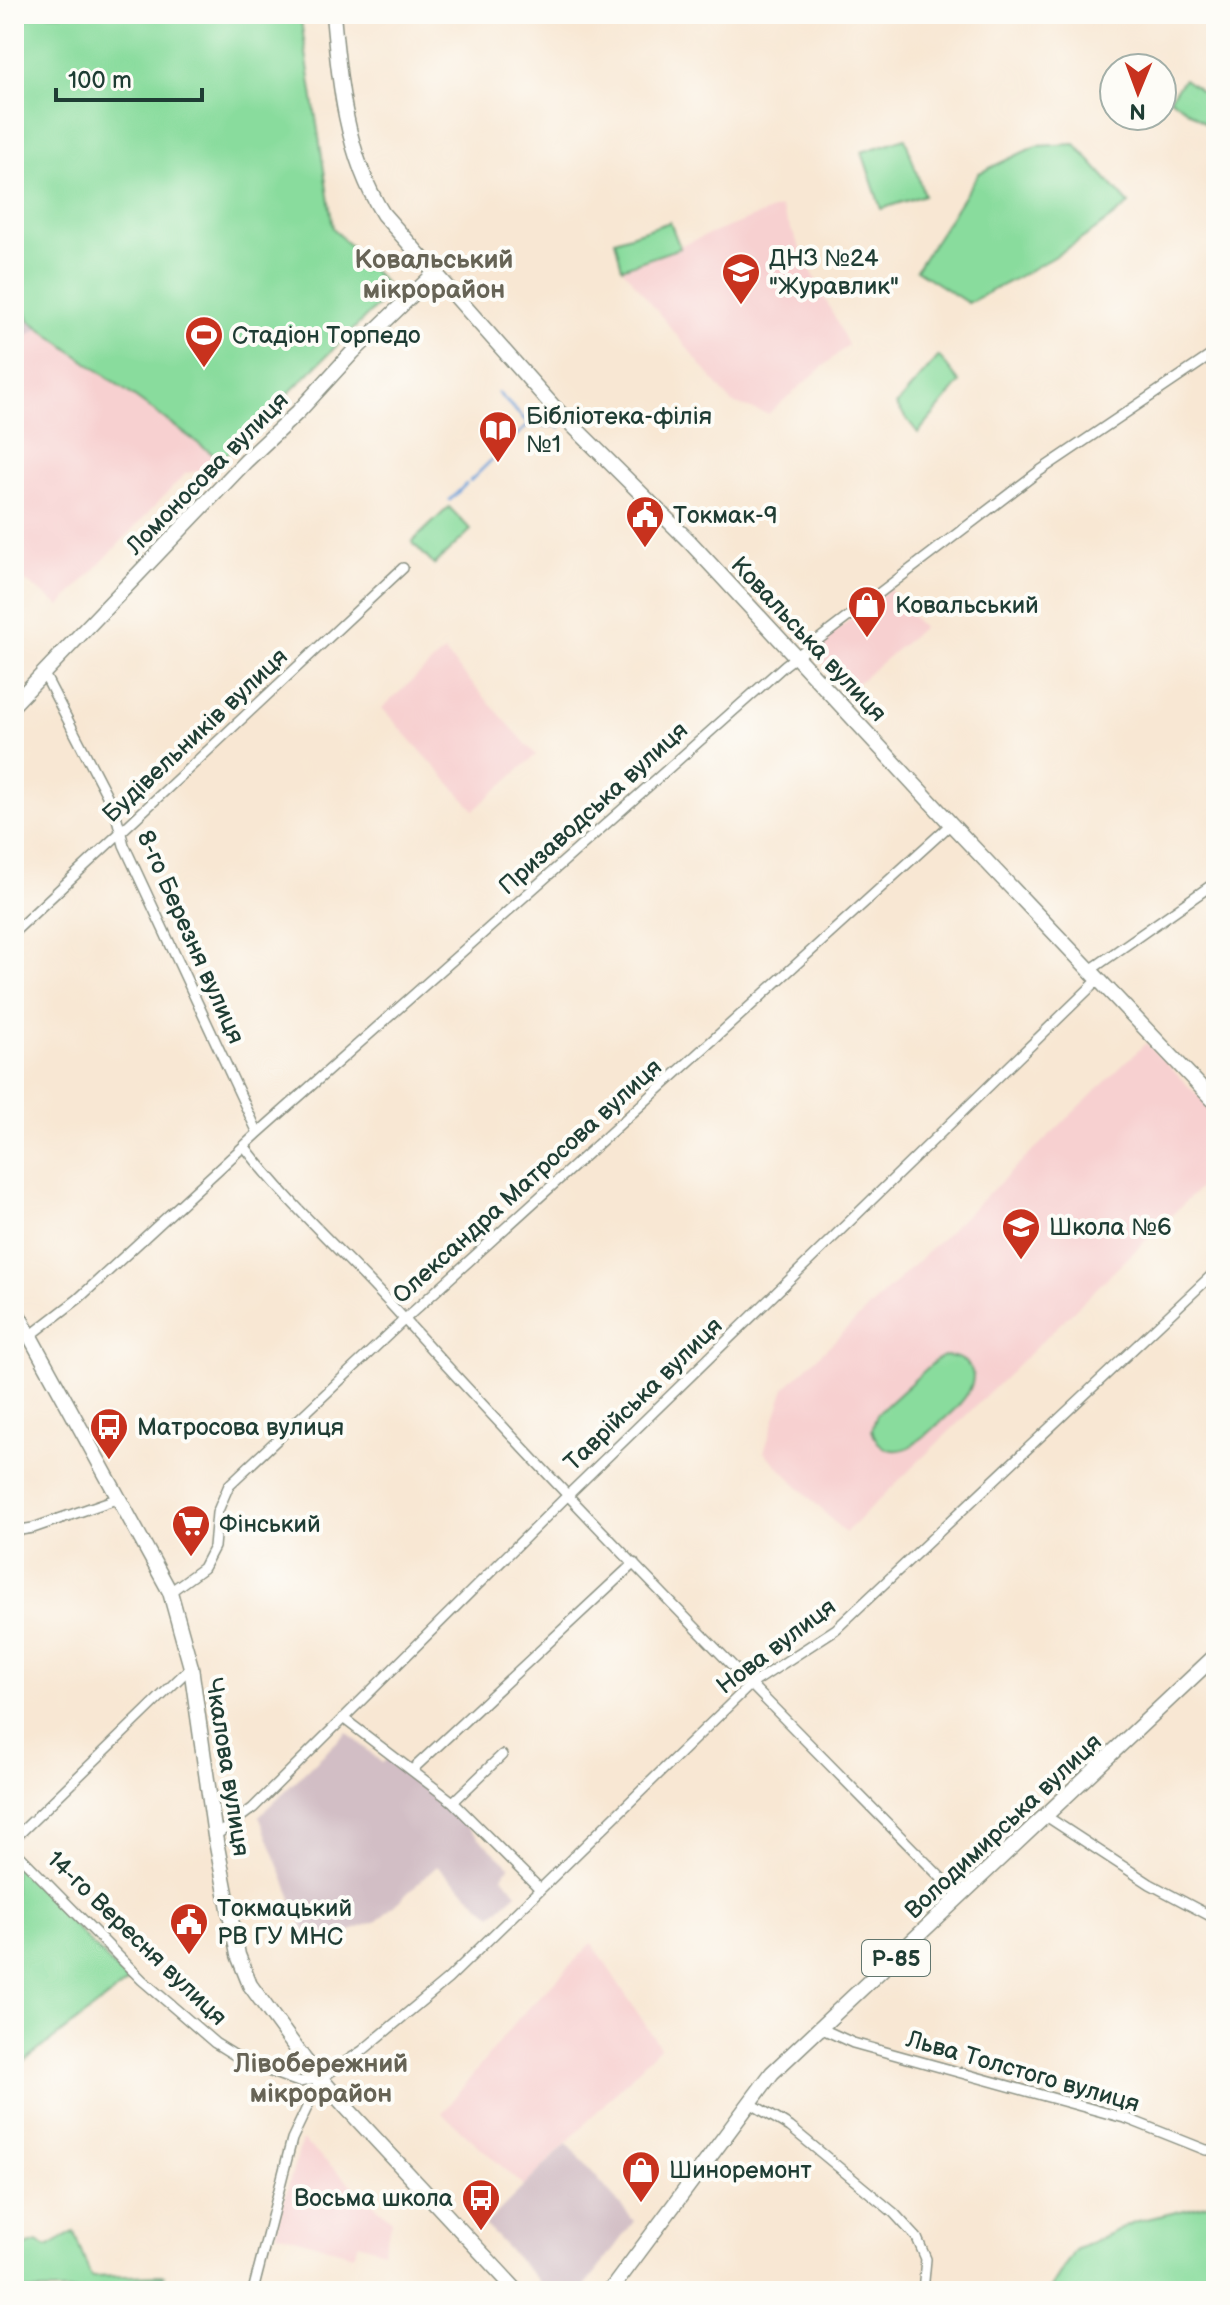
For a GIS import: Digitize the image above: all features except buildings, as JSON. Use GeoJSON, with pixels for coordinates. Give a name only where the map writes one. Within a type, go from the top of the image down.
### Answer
{"type":"FeatureCollection","features":[{"type":"Feature","properties":{"kind":"main road","name":"Ковальська вулиця"},"geometry":{"type":"LineString","coordinates":[[333,14],[346,119],[357,158],[383,214],[552,405],[689,541],[951,824],[1216,1103]]}},
{"type":"Feature","properties":{"kind":"main road","name":"Ломоносова вулиця"},"geometry":{"type":"LineString","coordinates":[[14,704],[246,461],[434,274]]}},
{"type":"Feature","properties":{"kind":"main road","name":"Чкалова вулиця"},"geometry":{"type":"LineString","coordinates":[[14,1307],[170,1592],[191,1667],[215,1836],[238,1955],[250,1985],[268,2012],[321,2078]]}},
{"type":"Feature","properties":{"kind":"main road","name":"Володимирська вулиця"},"geometry":{"type":"LineString","coordinates":[[610,2291],[772,2073],[1216,1655]]}},
{"type":"Feature","properties":{"kind":"main road"},"geometry":{"type":"LineString","coordinates":[[321,2078],[517,2291]]}},
{"type":"Feature","properties":{"kind":"street","name":"Призаводська вулиця"},"geometry":{"type":"LineString","coordinates":[[30,1336],[78,1299],[258,1133],[795,657],[1038,472],[1216,352]]}},
{"type":"Feature","properties":{"kind":"street","name":"Будівельників вулиця"},"geometry":{"type":"LineString","coordinates":[[14,932],[403,568]]}},
{"type":"Feature","properties":{"kind":"street","name":"8-го Березня вулиця"},"geometry":{"type":"LineString","coordinates":[[43,672],[115,811],[124,845],[258,1133]]}},
{"type":"Feature","properties":{"kind":"street","name":"Олександра Матросова вулиця"},"geometry":{"type":"LineString","coordinates":[[170,1592],[203,1568],[214,1547],[217,1513],[229,1485],[405,1319],[951,824]]}},
{"type":"Feature","properties":{"kind":"street","name":"Таврійська вулиця"},"geometry":{"type":"LineString","coordinates":[[215,1836],[253,1808],[1094,976],[1216,882]]}},
{"type":"Feature","properties":{"kind":"street"},"geometry":{"type":"LineString","coordinates":[[245,1147],[276,1188],[405,1319],[567,1496],[960,1897]]}},
{"type":"Feature","properties":{"kind":"street","name":"Нова вулиця"},"geometry":{"type":"LineString","coordinates":[[321,2078],[362,2051],[448,1979],[750,1685],[836,1629],[1216,1271]]}},
{"type":"Feature","properties":{"kind":"street"},"geometry":{"type":"LineString","coordinates":[[14,1531],[33,1528],[119,1498]]}},
{"type":"Feature","properties":{"kind":"street"},"geometry":{"type":"LineString","coordinates":[[413,1769],[634,1563]]}},
{"type":"Feature","properties":{"kind":"street"},"geometry":{"type":"LineString","coordinates":[[14,1839],[191,1667]]}},
{"type":"Feature","properties":{"kind":"street"},"geometry":{"type":"LineString","coordinates":[[343,1718],[453,1802],[540,1889]]}},
{"type":"Feature","properties":{"kind":"street"},"geometry":{"type":"LineString","coordinates":[[453,1802],[502,1755]]}},
{"type":"Feature","properties":{"kind":"street"},"geometry":{"type":"LineString","coordinates":[[1046,1816],[1150,1884],[1216,1919]]}},
{"type":"Feature","properties":{"kind":"street","name":"14-го Вересня вулиця"},"geometry":{"type":"LineString","coordinates":[[14,1850],[142,1980],[215,2043],[249,2064],[299,2082],[321,2078]]}},
{"type":"Feature","properties":{"kind":"street","name":"Льва Толстого вулиця"},"geometry":{"type":"LineString","coordinates":[[820,2028],[853,2043],[1128,2119],[1206,2150],[1216,2150]]}},
{"type":"Feature","properties":{"kind":"street"},"geometry":{"type":"LineString","coordinates":[[253,2291],[292,2139],[321,2078]]}},
{"type":"Feature","properties":{"kind":"street"},"geometry":{"type":"LineString","coordinates":[[750,2103],[790,2127],[894,2213],[917,2238],[926,2259],[923,2291]]}},
{"type":"Feature","properties":{"kind":"shaded area","name":"ДНЗ №24 \"Журавлик\""},"geometry":{"type":"Polygon","coordinates":[[[780,207],[848,345],[768,414],[732,403],[622,268],[780,207]]]}},
{"type":"Feature","properties":{"kind":"shaded area"},"geometry":{"type":"Polygon","coordinates":[[[14,279],[29,320],[40,328],[14,343],[14,279]]]}},
{"type":"Feature","properties":{"kind":"shaded area"},"geometry":{"type":"Polygon","coordinates":[[[40,328],[221,460],[213,468],[186,473],[60,606],[14,573],[14,343],[40,328]]]}},
{"type":"Feature","properties":{"kind":"shaded area","name":"Ковальський"},"geometry":{"type":"Polygon","coordinates":[[[889,589],[922,628],[848,691],[811,650],[889,589]]]}},
{"type":"Feature","properties":{"kind":"shaded area"},"geometry":{"type":"Polygon","coordinates":[[[444,652],[536,755],[474,810],[382,708],[444,652]]]}},
{"type":"Feature","properties":{"kind":"shaded area","name":"Школа №6"},"geometry":{"type":"Polygon","coordinates":[[[1146,1043],[1216,1114],[1216,1172],[845,1533],[764,1452],[785,1388],[1146,1043]]]}},
{"type":"Feature","properties":{"kind":"shaded area"},"geometry":{"type":"Polygon","coordinates":[[[347,1732],[382,1763],[390,1756],[510,1866],[502,1876],[517,1893],[492,1915],[437,1866],[377,1921],[311,1946],[259,1816],[347,1732]]]}},
{"type":"Feature","properties":{"kind":"shaded area"},"geometry":{"type":"Polygon","coordinates":[[[592,1943],[660,2047],[524,2186],[442,2113],[516,2021],[592,1943]]]}},
{"type":"Feature","properties":{"kind":"shaded area"},"geometry":{"type":"Polygon","coordinates":[[[302,2140],[392,2220],[383,2251],[358,2243],[353,2255],[277,2233],[302,2140]]]}},
{"type":"Feature","properties":{"kind":"shaded area"},"geometry":{"type":"Polygon","coordinates":[[[567,2143],[634,2221],[582,2291],[548,2291],[485,2225],[567,2143]]]}},
{"type":"Feature","properties":{"kind":"green space"},"geometry":{"type":"Polygon","coordinates":[[[42,14],[300,14],[333,228],[392,291],[221,460],[29,320],[14,279],[14,18],[42,14]]]}},
{"type":"Feature","properties":{"kind":"green space"},"geometry":{"type":"Polygon","coordinates":[[[1184,79],[1216,102],[1216,131],[1178,104],[1178,87],[1184,79]]]}},
{"type":"Feature","properties":{"kind":"green space"},"geometry":{"type":"Polygon","coordinates":[[[905,138],[924,195],[881,209],[862,152],[905,138]]]}},
{"type":"Feature","properties":{"kind":"green space"},"geometry":{"type":"Polygon","coordinates":[[[1075,144],[1129,204],[1072,246],[968,303],[916,270],[979,173],[1036,146],[1075,144]]]}},
{"type":"Feature","properties":{"kind":"green space"},"geometry":{"type":"Polygon","coordinates":[[[670,222],[680,248],[622,268],[615,240],[670,222]]]}},
{"type":"Feature","properties":{"kind":"green space"},"geometry":{"type":"Polygon","coordinates":[[[939,356],[960,383],[918,433],[896,405],[939,356]]]}},
{"type":"Feature","properties":{"kind":"green space"},"geometry":{"type":"Polygon","coordinates":[[[449,507],[471,530],[434,565],[412,542],[449,507]]]}},
{"type":"Feature","properties":{"kind":"green space"},"geometry":{"type":"Polygon","coordinates":[[[944,1356],[959,1359],[971,1369],[973,1379],[963,1400],[913,1445],[900,1450],[883,1447],[872,1430],[877,1414],[944,1356]]]}},
{"type":"Feature","properties":{"kind":"green space"},"geometry":{"type":"Polygon","coordinates":[[[14,1863],[128,1982],[14,2069],[14,1863]]]}},
{"type":"Feature","properties":{"kind":"green space"},"geometry":{"type":"Polygon","coordinates":[[[1214,2203],[1216,2291],[1049,2291],[1075,2250],[1134,2222],[1214,2203]]]}},
{"type":"Feature","properties":{"kind":"green space"},"geometry":{"type":"Polygon","coordinates":[[[74,2232],[91,2277],[164,2275],[156,2291],[14,2291],[14,2250],[37,2242],[47,2247],[74,2232]]]}},
{"type":"Feature","properties":{"kind":"waterway"},"geometry":{"type":"LineString","coordinates":[[498,393],[529,424]]}},
{"type":"Feature","properties":{"kind":"waterway"},"geometry":{"type":"LineString","coordinates":[[534,425],[553,426]]}},
{"type":"Feature","properties":{"kind":"waterway"},"geometry":{"type":"LineString","coordinates":[[513,439],[527,426]]}},
{"type":"Feature","properties":{"kind":"waterway"},"geometry":{"type":"LineString","coordinates":[[470,481],[510,442]]}},
{"type":"Feature","properties":{"kind":"waterway"},"geometry":{"type":"LineString","coordinates":[[450,500],[466,484]]}},
{"type":"Feature","properties":{"kind":"place","name":"ДНЗ №24 \"Журавлик\""},"geometry":{"type":"Point","coordinates":[741,306]}},
{"type":"Feature","properties":{"kind":"place","name":"Стадіон Торпедо"},"geometry":{"type":"Point","coordinates":[204,369]}},
{"type":"Feature","properties":{"kind":"place","name":"Бібліотека-філія №1"},"geometry":{"type":"Point","coordinates":[498,464]}},
{"type":"Feature","properties":{"kind":"place","name":"Токмак-9"},"geometry":{"type":"Point","coordinates":[645,549]}},
{"type":"Feature","properties":{"kind":"place","name":"Ковальський"},"geometry":{"type":"Point","coordinates":[867,639]}},
{"type":"Feature","properties":{"kind":"place","name":"Школа №6"},"geometry":{"type":"Point","coordinates":[1021,1261]}},
{"type":"Feature","properties":{"kind":"place","name":"Матросова вулиця"},"geometry":{"type":"Point","coordinates":[109,1461]}},
{"type":"Feature","properties":{"kind":"place","name":"Фінський"},"geometry":{"type":"Point","coordinates":[191,1558]}},
{"type":"Feature","properties":{"kind":"place","name":"Токмацький РВ ГУ МНС"},"geometry":{"type":"Point","coordinates":[189,1956]}},
{"type":"Feature","properties":{"kind":"place","name":"Шиноремонт"},"geometry":{"type":"Point","coordinates":[641,2204]}},
{"type":"Feature","properties":{"kind":"place","name":"Восьма школа"},"geometry":{"type":"Point","coordinates":[481,2232]}},
{"type":"Feature","properties":{"kind":"district","name":"Ковальський мікрорайон"},"geometry":{"type":"Point","coordinates":[434,274]}},
{"type":"Feature","properties":{"kind":"district","name":"Лівобережний мікрорайон"},"geometry":{"type":"Point","coordinates":[321,2078]}}]}
